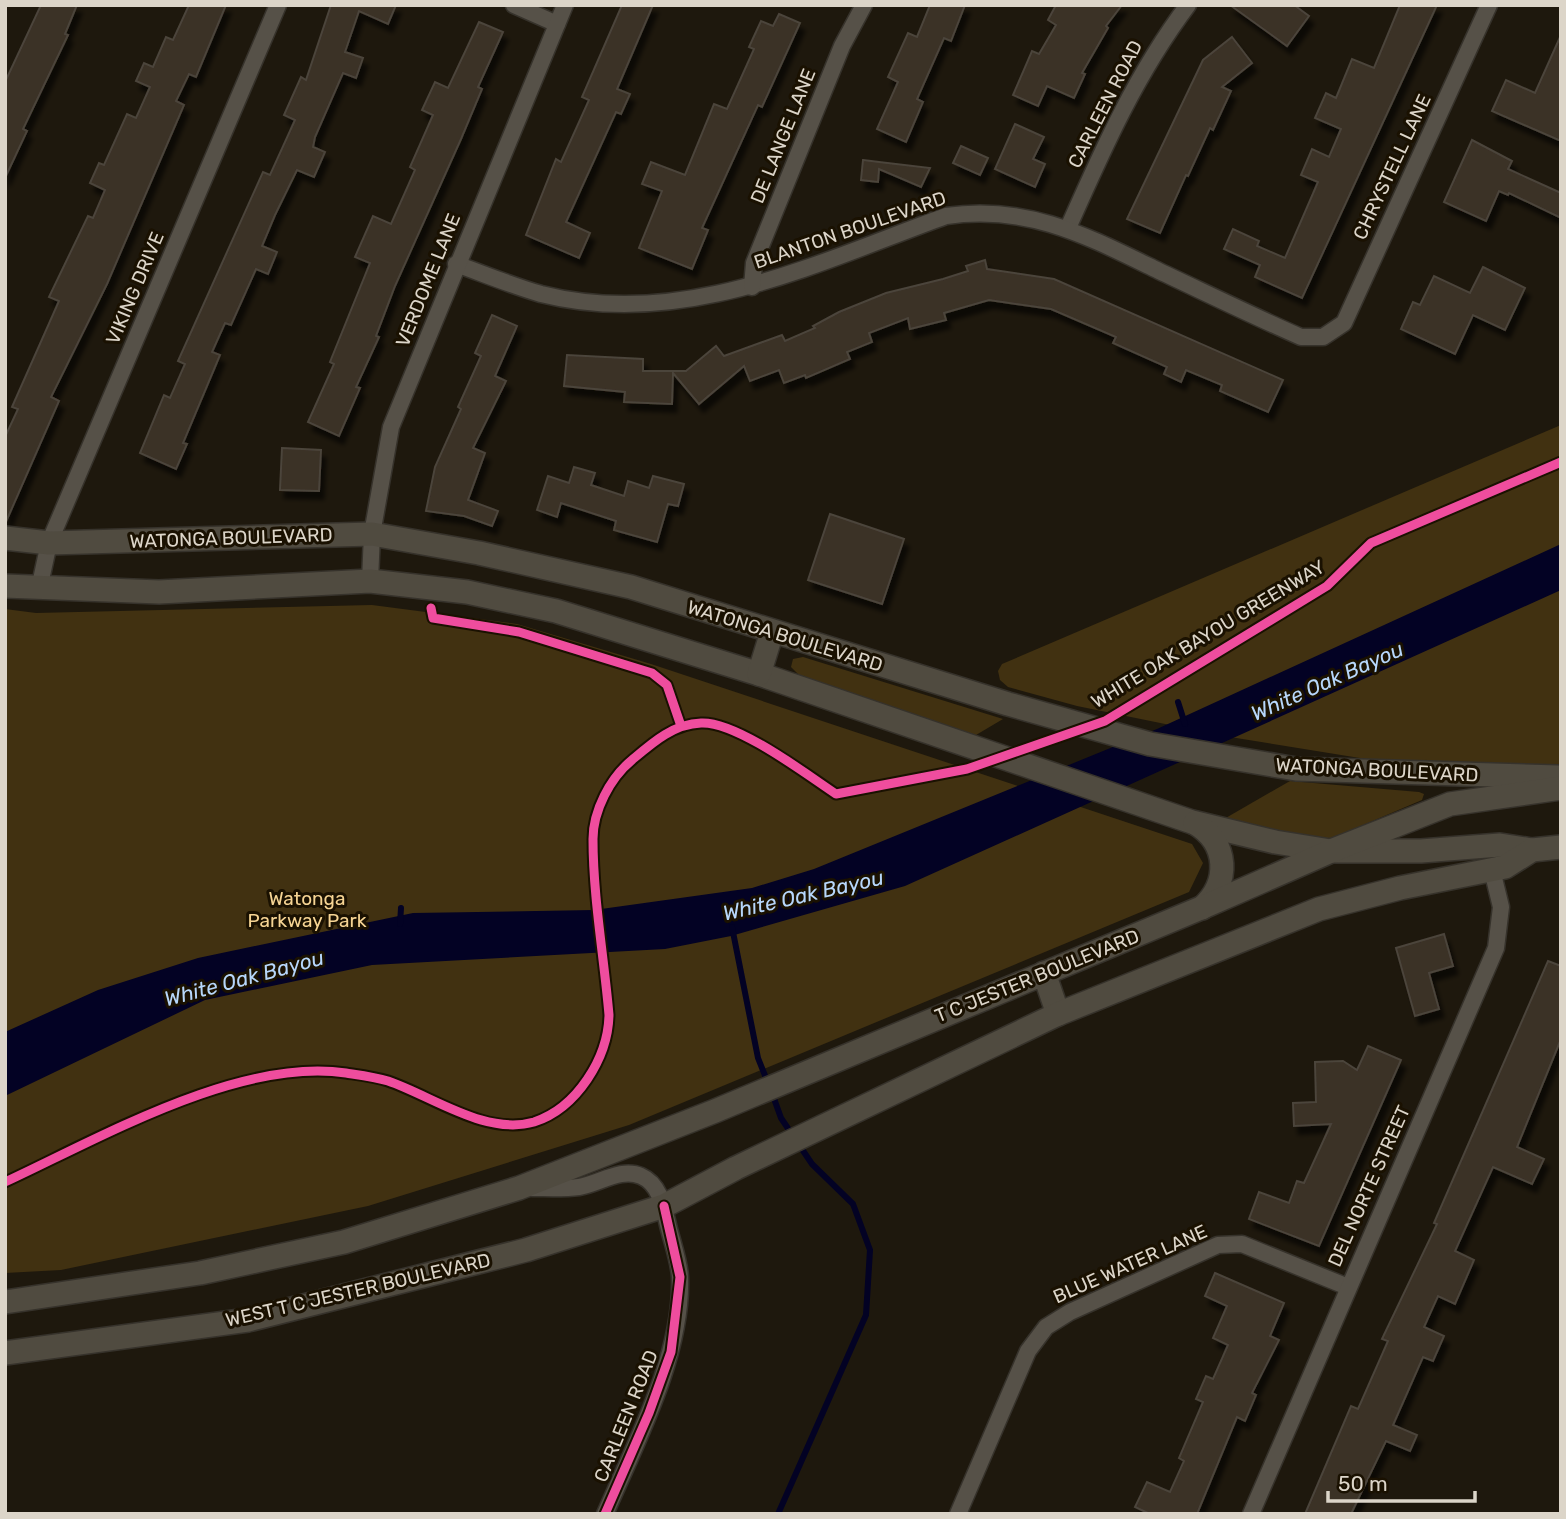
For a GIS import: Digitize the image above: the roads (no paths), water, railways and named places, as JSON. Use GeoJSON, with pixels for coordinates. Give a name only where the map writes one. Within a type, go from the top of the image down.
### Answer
{"type":"FeatureCollection","features":[{"type":"Feature","properties":{"kind":"main road","name":"WATONGA BOULEVARD"},"geometry":{"type":"LineString","coordinates":[[5,538],[50,543],[372,534],[631,587],[1008,704],[1150,744],[1296,769],[1561,777]]}},
{"type":"Feature","properties":{"kind":"main road"},"geometry":{"type":"LineString","coordinates":[[5,586],[159,592],[370,582],[467,592],[556,611],[759,674],[1192,822],[1275,842],[1331,851],[1421,850],[1500,845],[1532,850],[1561,847]]}},
{"type":"Feature","properties":{"kind":"main road"},"geometry":{"type":"LineString","coordinates":[[759,674],[772,632]]}},
{"type":"Feature","properties":{"kind":"main road","name":"T C JESTER BOULEVARD"},"geometry":{"type":"LineString","coordinates":[[519,1188],[715,1111],[1331,851],[1450,804],[1561,788]]}},
{"type":"Feature","properties":{"kind":"main road"},"geometry":{"type":"LineString","coordinates":[[1192,822],[1211,835],[1222,856],[1223,868],[1217,891],[1201,908]]}},
{"type":"Feature","properties":{"kind":"main road"},"geometry":{"type":"LineString","coordinates":[[664,1206],[736,1168],[1058,1014],[1319,909],[1400,888],[1506,867],[1532,850]]}},
{"type":"Feature","properties":{"kind":"main road"},"geometry":{"type":"LineString","coordinates":[[1044,973],[1058,1014]]}},
{"type":"Feature","properties":{"kind":"main road"},"geometry":{"type":"LineString","coordinates":[[5,1302],[200,1273],[318,1248],[519,1188]]}},
{"type":"Feature","properties":{"kind":"main road","name":"WEST T C JESTER BOULEVARD"},"geometry":{"type":"LineString","coordinates":[[5,1353],[248,1320],[526,1250],[664,1206]]}},
{"type":"Feature","properties":{"kind":"street","name":"VIKING DRIVE"},"geometry":{"type":"LineString","coordinates":[[39,589],[50,543],[278,5]]}},
{"type":"Feature","properties":{"kind":"street"},"geometry":{"type":"LineString","coordinates":[[514,5],[557,24]]}},
{"type":"Feature","properties":{"kind":"street","name":"VERDOME LANE"},"geometry":{"type":"LineString","coordinates":[[370,582],[372,534],[391,427],[565,5]]}},
{"type":"Feature","properties":{"kind":"street","name":"DE LANGE LANE"},"geometry":{"type":"LineString","coordinates":[[752,287],[754,263],[842,46],[863,5]]}},
{"type":"Feature","properties":{"kind":"street","name":"CARLEEN ROAD"},"geometry":{"type":"LineString","coordinates":[[1068,228],[1118,117],[1157,47],[1188,5]]}},
{"type":"Feature","properties":{"kind":"street","name":"CHRYSTELL LANE"},"geometry":{"type":"LineString","coordinates":[[1324,337],[1344,323],[1489,5]]}},
{"type":"Feature","properties":{"kind":"street","name":"BLANTON BOULEVARD"},"geometry":{"type":"LineString","coordinates":[[456,264],[542,294],[607,303],[653,305],[704,298],[752,287],[946,216],[990,212],[1068,228],[1301,337],[1324,337]]}},
{"type":"Feature","properties":{"kind":"street","name":"DEL NORTE STREET"},"geometry":{"type":"LineString","coordinates":[[1251,1514],[1496,948],[1501,907],[1492,870]]}},
{"type":"Feature","properties":{"kind":"street","name":"CARLEEN ROAD"},"geometry":{"type":"LineString","coordinates":[[519,1188],[579,1187],[621,1174],[641,1175],[654,1186],[664,1206],[680,1277],[671,1352],[649,1413],[605,1514]]}},
{"type":"Feature","properties":{"kind":"street","name":"BLUE WATER LANE"},"geometry":{"type":"LineString","coordinates":[[958,1514],[1028,1350],[1046,1326],[1070,1312],[1218,1245],[1242,1244],[1348,1287]]}},
{"type":"Feature","properties":{"kind":"water","name":"White Oak Bayou"},"geometry":{"type":"Polygon","coordinates":[[[1561,544],[1561,590],[905,886],[731,936],[665,949],[372,965],[205,1000],[5,1096],[5,1032],[98,990],[198,958],[413,913],[594,910],[752,888],[814,869],[1157,729],[1561,544]]]}},
{"type":"Feature","properties":{"kind":"waterway"},"geometry":{"type":"LineString","coordinates":[[1178,702],[1185,724]]}},
{"type":"Feature","properties":{"kind":"waterway"},"geometry":{"type":"LineString","coordinates":[[400,924],[401,908]]}},
{"type":"Feature","properties":{"kind":"waterway","name":"White Oak Bayou"},"geometry":{"type":"LineString","coordinates":[[732,927],[758,1058],[768,1083]]}},
{"type":"Feature","properties":{"kind":"waterway"},"geometry":{"type":"LineString","coordinates":[[772,1093],[781,1118],[812,1164],[853,1204],[870,1250],[866,1315],[778,1514]]}},
{"type":"Feature","properties":{"kind":"park label","name":"Watonga Parkway Park"},"geometry":{"type":"Point","coordinates":[307,909]}}]}
